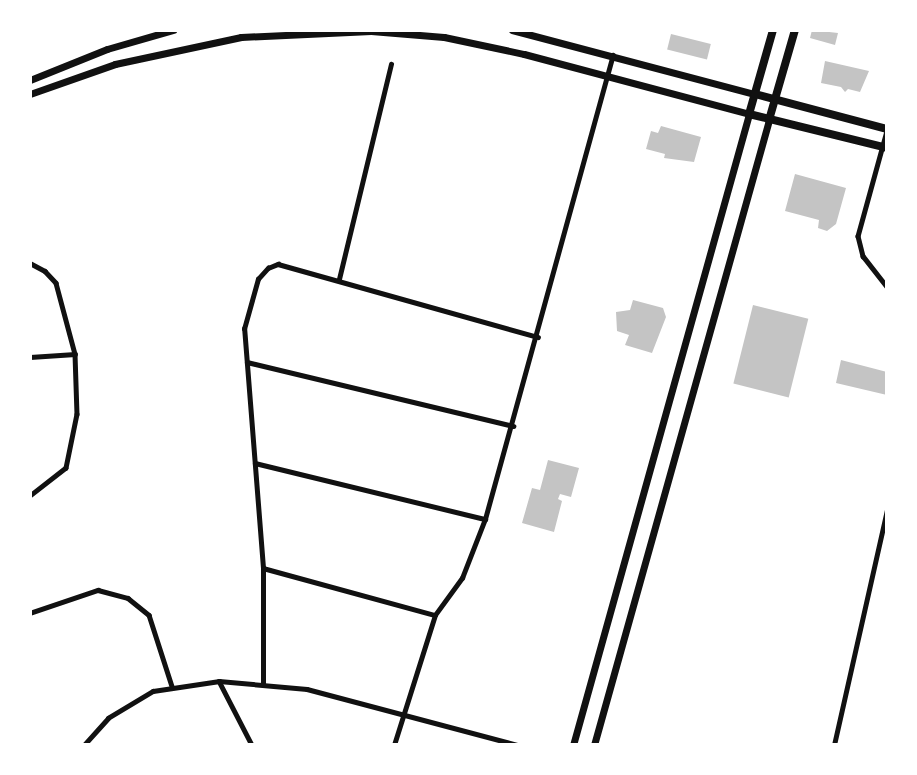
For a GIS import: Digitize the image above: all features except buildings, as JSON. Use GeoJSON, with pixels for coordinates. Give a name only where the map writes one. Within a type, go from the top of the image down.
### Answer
{"type":"FeatureCollection","features":[{"type":"Feature","properties":{"kind":"main road"},"geometry":{"type":"LineString","coordinates":[[30,80],[107,49],[173,30]]}},
{"type":"Feature","properties":{"kind":"main road"},"geometry":{"type":"LineString","coordinates":[[512,30],[613,55],[887,130]]}},
{"type":"Feature","properties":{"kind":"main road"},"geometry":{"type":"LineString","coordinates":[[573,745],[772,30]]}},
{"type":"Feature","properties":{"kind":"main road"},"geometry":{"type":"LineString","coordinates":[[594,745],[795,30]]}},
{"type":"Feature","properties":{"kind":"main road"},"geometry":{"type":"LineString","coordinates":[[30,94],[115,64],[179,49],[294,32],[371,31],[444,37],[608,74],[769,120],[884,148]]}},
{"type":"Feature","properties":{"kind":"street"},"geometry":{"type":"LineString","coordinates":[[394,745],[435,615],[462,578],[485,519],[538,337],[613,55]]}},
{"type":"Feature","properties":{"kind":"street"},"geometry":{"type":"LineString","coordinates":[[339,279],[391,64]]}},
{"type":"Feature","properties":{"kind":"street"},"geometry":{"type":"LineString","coordinates":[[887,130],[884,148],[858,236],[862,256],[887,287]]}},
{"type":"Feature","properties":{"kind":"street"},"geometry":{"type":"LineString","coordinates":[[30,262],[45,271],[56,283],[75,354],[77,414],[66,468],[30,495]]}},
{"type":"Feature","properties":{"kind":"street"},"geometry":{"type":"LineString","coordinates":[[263,682],[263,568],[244,329],[258,279],[268,268],[279,264],[339,279],[538,337]]}},
{"type":"Feature","properties":{"kind":"street"},"geometry":{"type":"LineString","coordinates":[[30,357],[75,354]]}},
{"type":"Feature","properties":{"kind":"street"},"geometry":{"type":"LineString","coordinates":[[247,362],[513,426]]}},
{"type":"Feature","properties":{"kind":"street"},"geometry":{"type":"LineString","coordinates":[[255,464],[485,519]]}},
{"type":"Feature","properties":{"kind":"street"},"geometry":{"type":"LineString","coordinates":[[834,745],[887,509]]}},
{"type":"Feature","properties":{"kind":"street"},"geometry":{"type":"LineString","coordinates":[[263,568],[435,615]]}},
{"type":"Feature","properties":{"kind":"street"},"geometry":{"type":"LineString","coordinates":[[30,613],[99,590],[128,598],[149,615],[172,686]]}},
{"type":"Feature","properties":{"kind":"street"},"geometry":{"type":"LineString","coordinates":[[219,681],[252,745]]}},
{"type":"Feature","properties":{"kind":"street"},"geometry":{"type":"LineString","coordinates":[[84,745],[108,718],[153,691],[172,686],[219,681],[263,682],[307,688],[518,745]]}}]}
